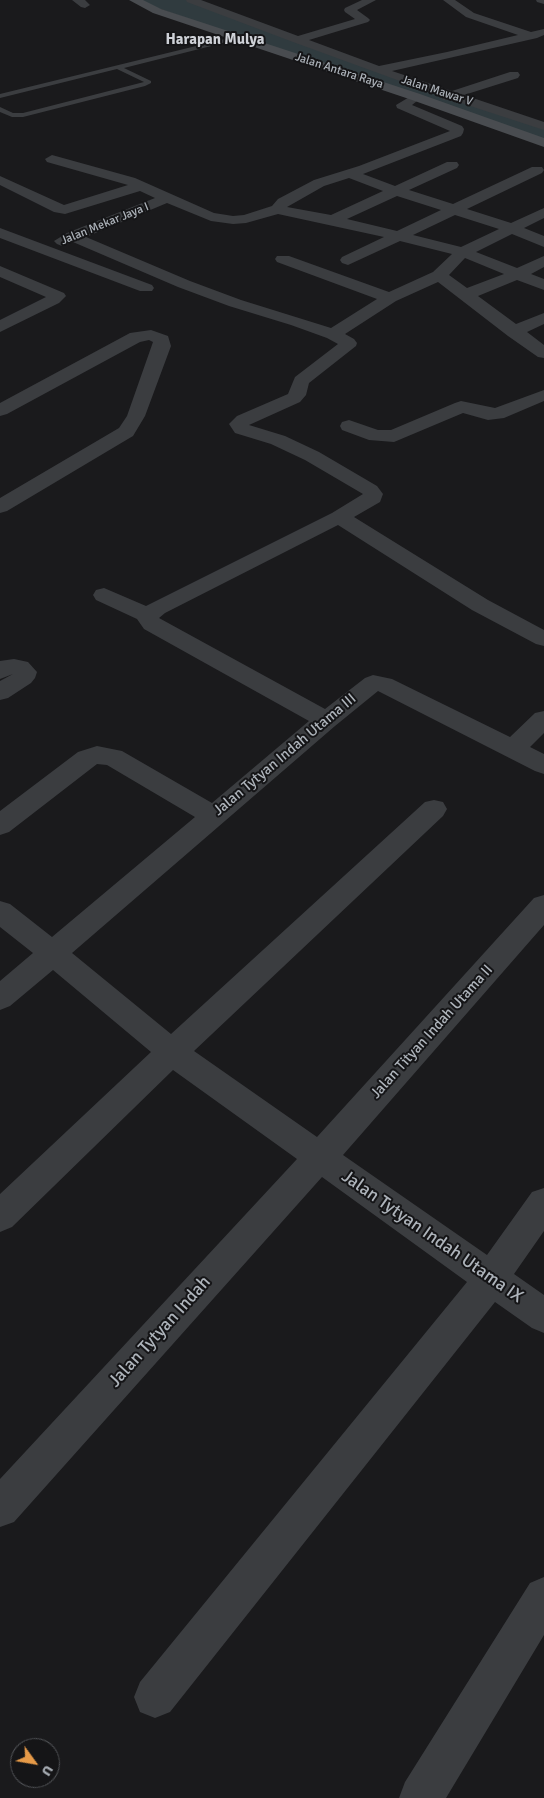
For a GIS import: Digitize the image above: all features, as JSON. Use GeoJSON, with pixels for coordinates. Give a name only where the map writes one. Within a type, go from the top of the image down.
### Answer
{"type":"FeatureCollection","features":[{"type":"Feature","properties":{"kind":"street","name":"Jalan Antara Raya"},"geometry":{"type":"LineString","coordinates":[[134,0],[158,11],[237,38],[435,101],[544,143]]}},
{"type":"Feature","properties":{"kind":"street","name":"Jalan Mawar V"},"geometry":{"type":"LineString","coordinates":[[191,0],[378,70],[544,126]]}},
{"type":"Feature","properties":{"kind":"street"},"geometry":{"type":"LineString","coordinates":[[297,40],[364,20],[349,10],[371,0]]}},
{"type":"Feature","properties":{"kind":"street"},"geometry":{"type":"LineString","coordinates":[[454,1],[470,15],[544,40]]}},
{"type":"Feature","properties":{"kind":"street"},"geometry":{"type":"LineString","coordinates":[[378,70],[447,56],[544,32]]}},
{"type":"Feature","properties":{"kind":"street"},"geometry":{"type":"LineString","coordinates":[[435,101],[514,75]]}},
{"type":"Feature","properties":{"kind":"street"},"geometry":{"type":"LineString","coordinates":[[277,209],[283,202],[319,183],[350,174],[456,133],[457,129],[402,105],[416,96]]}},
{"type":"Feature","properties":{"kind":"street"},"geometry":{"type":"LineString","coordinates":[[52,159],[116,177],[210,217],[223,220],[246,219],[277,209],[333,220],[463,252],[544,285]]}},
{"type":"Feature","properties":{"kind":"street"},"geometry":{"type":"LineString","coordinates":[[333,220],[452,166]]}},
{"type":"Feature","properties":{"kind":"street"},"geometry":{"type":"LineString","coordinates":[[348,260],[537,170]]}},
{"type":"Feature","properties":{"kind":"street"},"geometry":{"type":"LineString","coordinates":[[350,174],[396,191],[512,228],[544,242]]}},
{"type":"Feature","properties":{"kind":"street"},"geometry":{"type":"LineString","coordinates":[[0,180],[58,209],[65,210],[140,186]]}},
{"type":"Feature","properties":{"kind":"street","name":"Jalan Mekar Jaya I"},"geometry":{"type":"LineString","coordinates":[[42,250],[167,198]]}},
{"type":"Feature","properties":{"kind":"street"},"geometry":{"type":"LineString","coordinates":[[332,334],[390,298],[439,274],[463,252],[544,212]]}},
{"type":"Feature","properties":{"kind":"street"},"geometry":{"type":"LineString","coordinates":[[0,233],[146,288]]}},
{"type":"Feature","properties":{"kind":"street"},"geometry":{"type":"LineString","coordinates":[[72,236],[184,284],[332,334],[346,341],[347,346],[301,381],[297,395],[238,424],[242,428],[278,440],[312,456],[373,494],[373,498],[339,517],[157,608],[148,616]]}},
{"type":"Feature","properties":{"kind":"street"},"geometry":{"type":"LineString","coordinates":[[283,259],[390,298]]}},
{"type":"Feature","properties":{"kind":"street"},"geometry":{"type":"LineString","coordinates":[[468,294],[518,274],[544,261]]}},
{"type":"Feature","properties":{"kind":"street"},"geometry":{"type":"LineString","coordinates":[[0,271],[58,296],[0,327]]}},
{"type":"Feature","properties":{"kind":"street"},"geometry":{"type":"LineString","coordinates":[[439,274],[544,353]]}},
{"type":"Feature","properties":{"kind":"street"},"geometry":{"type":"LineString","coordinates":[[514,332],[544,318]]}},
{"type":"Feature","properties":{"kind":"street"},"geometry":{"type":"LineString","coordinates":[[0,410],[136,337],[151,335],[162,340],[162,346],[136,416],[126,432],[0,507]]}},
{"type":"Feature","properties":{"kind":"street"},"geometry":{"type":"LineString","coordinates":[[349,426],[376,436],[394,436],[461,406],[488,414],[497,414],[544,395]]}},
{"type":"Feature","properties":{"kind":"street"},"geometry":{"type":"LineString","coordinates":[[339,517],[487,610],[544,639]]}},
{"type":"Feature","properties":{"kind":"street"},"geometry":{"type":"LineString","coordinates":[[104,595],[148,616]]}},
{"type":"Feature","properties":{"kind":"street"},"geometry":{"type":"LineString","coordinates":[[148,616],[148,621],[152,624],[326,720]]}},
{"type":"Feature","properties":{"kind":"street"},"geometry":{"type":"LineString","coordinates":[[0,671],[14,666],[20,667],[25,672],[23,678],[0,692]]}},
{"type":"Feature","properties":{"kind":"street","name":"Jalan Tytyan Indah Utama III"},"geometry":{"type":"LineString","coordinates":[[0,998],[368,685],[379,682],[544,765]]}},
{"type":"Feature","properties":{"kind":"street"},"geometry":{"type":"LineString","coordinates":[[513,749],[544,719]]}},
{"type":"Feature","properties":{"kind":"street"},"geometry":{"type":"LineString","coordinates":[[0,825],[87,758],[97,755],[113,757],[213,815]]}},
{"type":"Feature","properties":{"kind":"street"},"geometry":{"type":"LineString","coordinates":[[0,1216],[172,1052],[434,808]]}},
{"type":"Feature","properties":{"kind":"street","name":"Jalan Tityan Indah Utama II"},"geometry":{"type":"LineString","coordinates":[[320,1158],[544,906]]}},
{"type":"Feature","properties":{"kind":"street","name":"Jalan Tytyan Indah Utama IX"},"geometry":{"type":"LineString","coordinates":[[0,912],[54,953],[172,1052],[544,1316]]}},
{"type":"Feature","properties":{"kind":"street","name":"Jalan Tytyan Indah"},"geometry":{"type":"LineString","coordinates":[[0,1508],[320,1158]]}},
{"type":"Feature","properties":{"kind":"street"},"geometry":{"type":"LineString","coordinates":[[155,1697],[491,1279],[544,1203]]}},
{"type":"Feature","properties":{"kind":"street"},"geometry":{"type":"LineString","coordinates":[[420,1798],[544,1597]]}},
{"type":"Feature","properties":{"kind":"lane"},"geometry":{"type":"LineString","coordinates":[[0,96],[237,38]]}},
{"type":"Feature","properties":{"kind":"lane"},"geometry":{"type":"LineString","coordinates":[[0,109],[12,115],[23,115],[149,82],[118,67]]}},
{"type":"Feature","properties":{"kind":"shaded area"},"geometry":{"type":"Polygon","coordinates":[[[134,0],[191,0],[544,126],[544,142],[134,0]]]}},
{"type":"Feature","properties":{"kind":"district","name":"Harapan Mulya"},"geometry":{"type":"Point","coordinates":[215,40]}}]}
